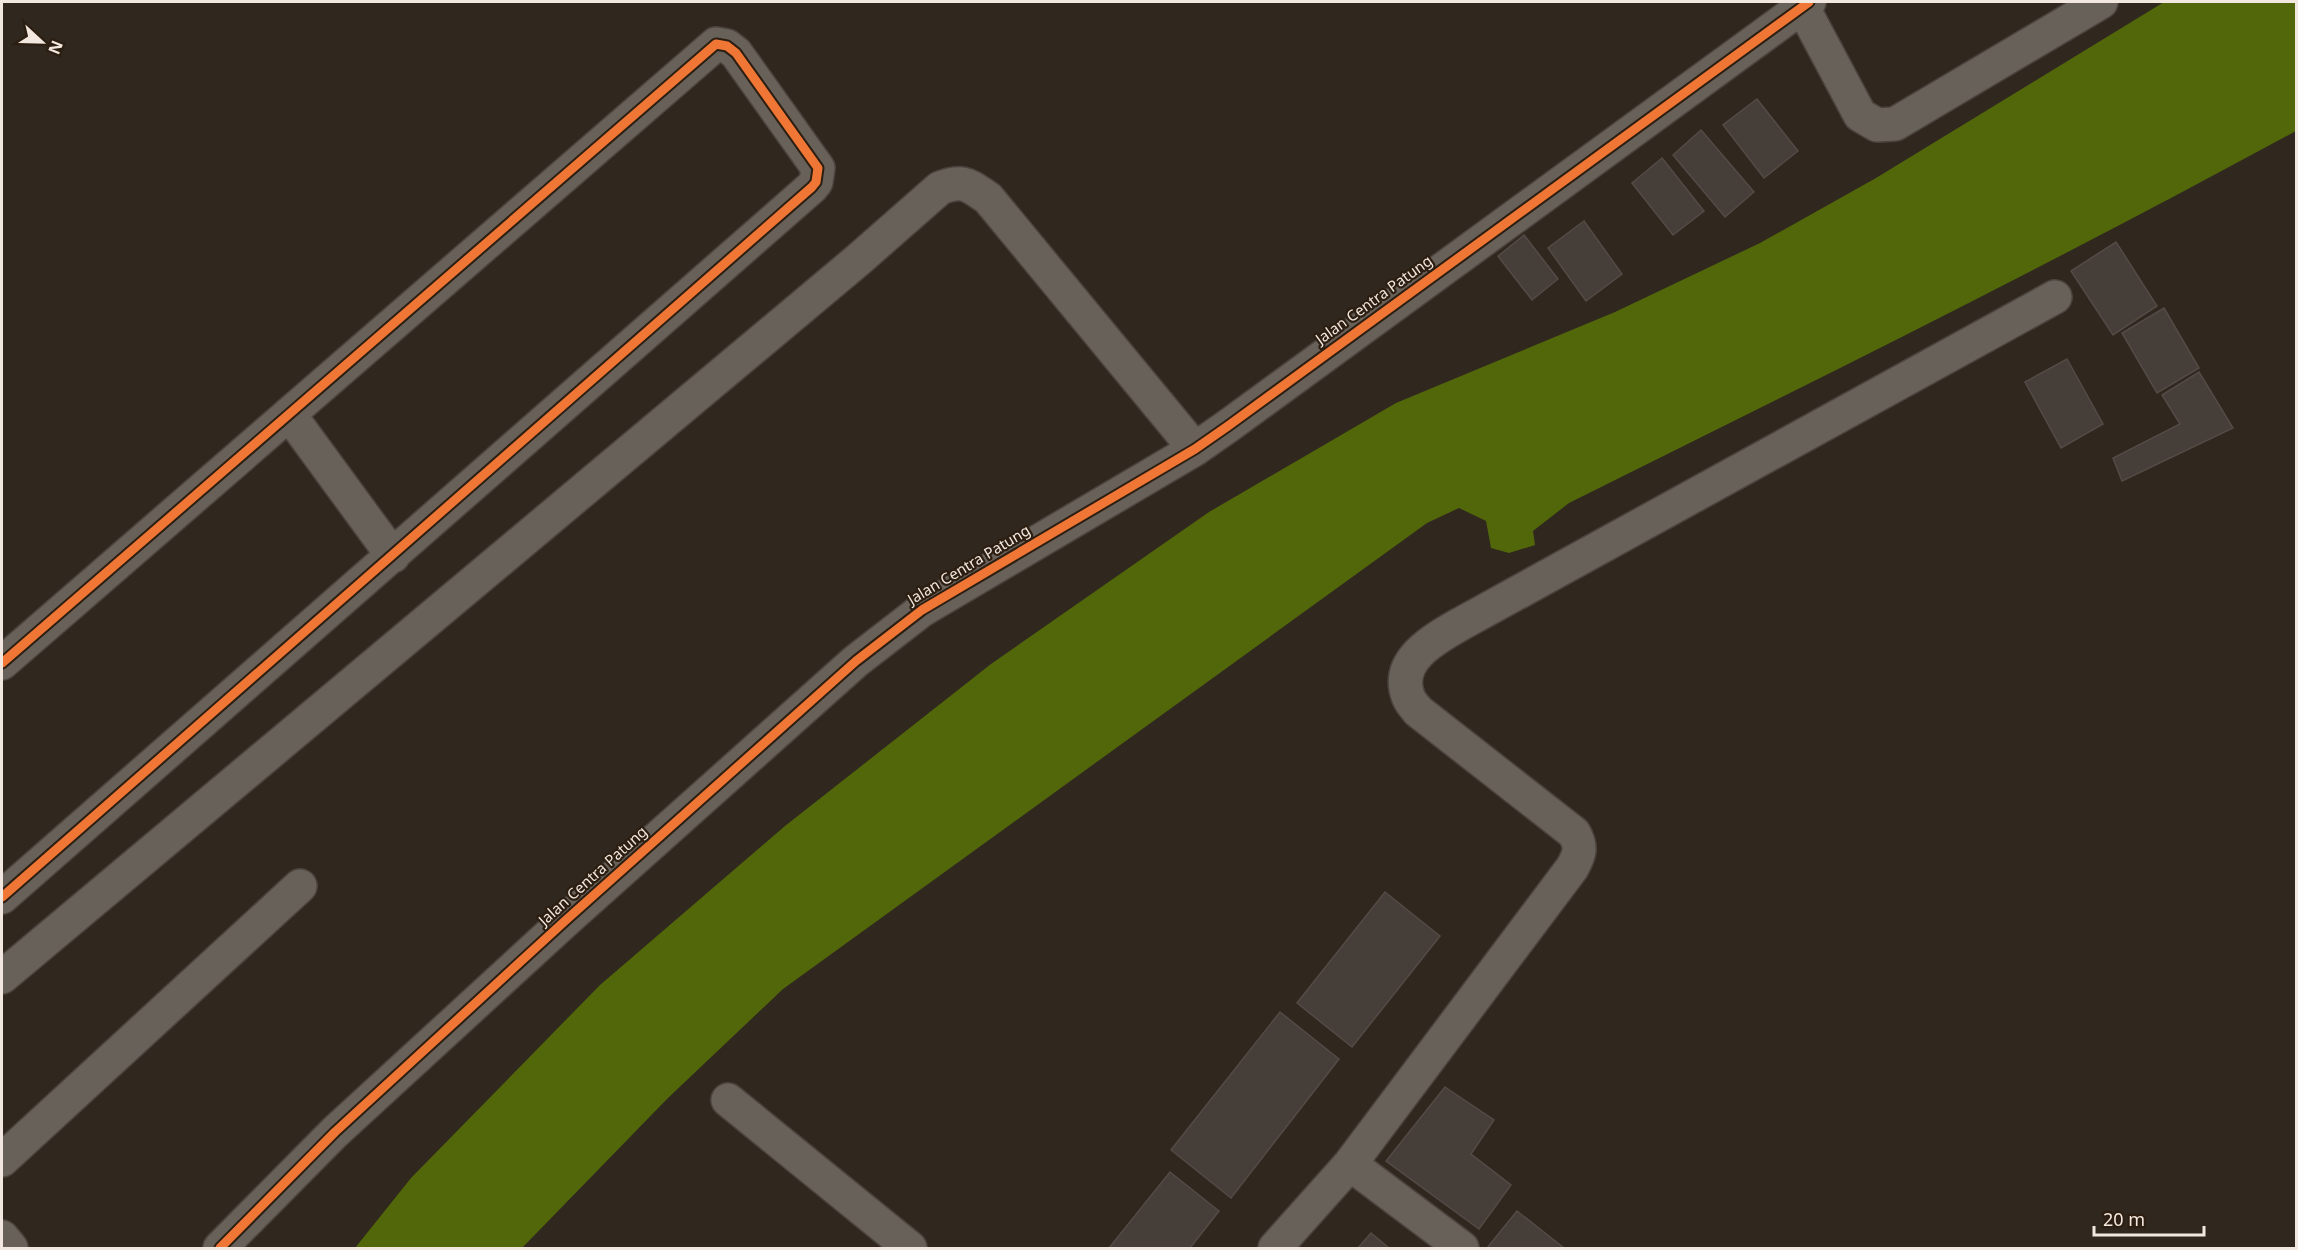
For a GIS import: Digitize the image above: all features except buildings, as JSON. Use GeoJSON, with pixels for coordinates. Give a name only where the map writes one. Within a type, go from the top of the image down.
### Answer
{"type":"FeatureCollection","features":[{"type":"Feature","properties":{"kind":"street"},"geometry":{"type":"LineString","coordinates":[[1805,4],[1860,115],[1877,125],[1895,124],[2101,2]]}},
{"type":"Feature","properties":{"kind":"street","name":"Jalan Centra Patung"},"geometry":{"type":"LineString","coordinates":[[220,1248],[343,1124],[566,920],[856,661],[922,610],[1195,449],[1805,4]]}},
{"type":"Feature","properties":{"kind":"street"},"geometry":{"type":"LineString","coordinates":[[2,663],[716,44],[727,46],[736,52],[818,168],[812,187],[2,897]]}},
{"type":"Feature","properties":{"kind":"street"},"geometry":{"type":"LineString","coordinates":[[2,977],[840,275],[940,188],[956,182],[970,186],[988,198],[1195,449]]}},
{"type":"Feature","properties":{"kind":"street"},"geometry":{"type":"LineString","coordinates":[[1275,1248],[1350,1164],[1558,887],[1579,855],[1580,844],[1574,833],[1418,711],[1408,697],[1405,679],[1415,656],[1432,641],[1466,621],[2055,297]]}},
{"type":"Feature","properties":{"kind":"street"},"geometry":{"type":"LineString","coordinates":[[289,414],[393,556]]}},
{"type":"Feature","properties":{"kind":"street"},"geometry":{"type":"LineString","coordinates":[[2,1160],[300,886]]}},
{"type":"Feature","properties":{"kind":"street"},"geometry":{"type":"LineString","coordinates":[[728,1100],[909,1248]]}},
{"type":"Feature","properties":{"kind":"street"},"geometry":{"type":"LineString","coordinates":[[1350,1164],[1462,1248]]}},
{"type":"Feature","properties":{"kind":"street"},"geometry":{"type":"LineString","coordinates":[[2,1237],[11,1248]]}},
{"type":"Feature","properties":{"kind":"shaded area"},"geometry":{"type":"Polygon","coordinates":[[[2164,2],[2296,2],[2296,131],[2025,274],[1569,503],[1533,531],[1535,545],[1509,553],[1491,548],[1486,521],[1459,508],[1427,523],[783,989],[668,1098],[522,1248],[355,1248],[411,1178],[600,985],[785,826],[991,664],[1209,512],[1396,403],[1615,312],[1760,243],[1876,178],[2164,2]]]}},
{"type":"Feature","properties":{"kind":"cycle path"},"geometry":{"type":"LineString","coordinates":[[220,1248],[335,1132],[566,920],[856,661],[922,610],[1195,449],[1809,2]]}},
{"type":"Feature","properties":{"kind":"cycle path"},"geometry":{"type":"LineString","coordinates":[[2,663],[716,44],[727,46],[736,53],[818,168],[816,182],[812,187],[2,897]]}}]}
